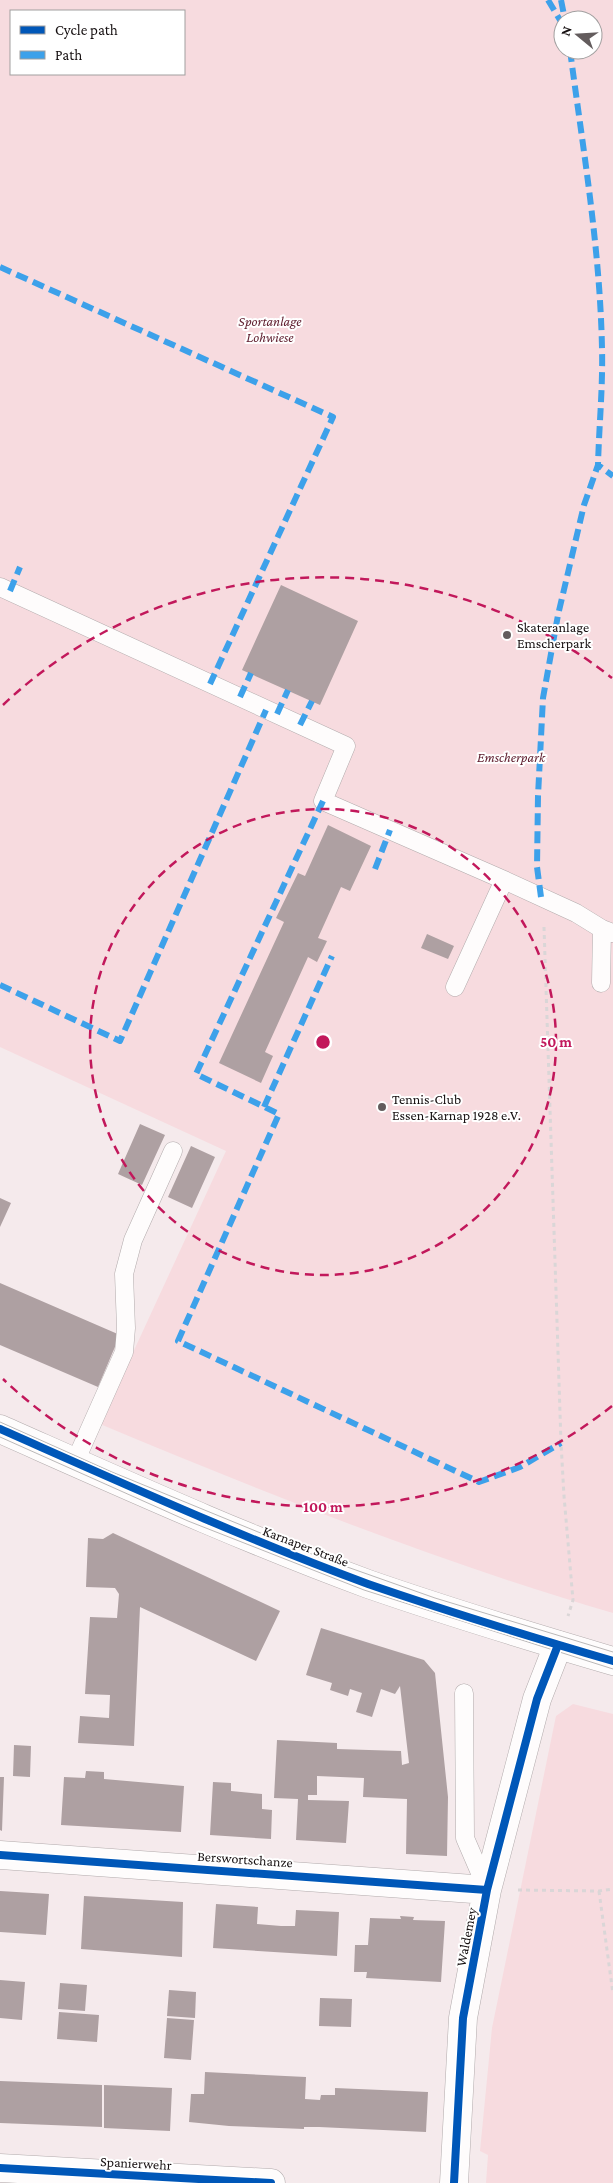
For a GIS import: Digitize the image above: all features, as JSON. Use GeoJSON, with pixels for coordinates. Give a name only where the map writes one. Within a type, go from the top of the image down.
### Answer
{"type":"FeatureCollection","features":[{"type":"Feature","properties":{"kind":"street","name":"Karnaper Straße"},"geometry":{"type":"LineString","coordinates":[[0,1428],[189,1513],[369,1584],[613,1661]]}},
{"type":"Feature","properties":{"kind":"street","name":"Waldemey"},"geometry":{"type":"LineString","coordinates":[[454,2183],[463,2018],[487,1890],[537,1699],[558,1645]]}},
{"type":"Feature","properties":{"kind":"street","name":"Berswortschanze"},"geometry":{"type":"LineString","coordinates":[[0,1855],[487,1890]]}},
{"type":"Feature","properties":{"kind":"street","name":"Spanierwehr"},"geometry":{"type":"LineString","coordinates":[[0,2168],[271,2183]]}},
{"type":"Feature","properties":{"kind":"lane"},"geometry":{"type":"LineString","coordinates":[[0,587],[346,746],[323,801],[504,880],[576,913],[607,931],[601,983]]}},
{"type":"Feature","properties":{"kind":"lane"},"geometry":{"type":"LineString","coordinates":[[456,987],[504,880]]}},
{"type":"Feature","properties":{"kind":"lane"},"geometry":{"type":"LineString","coordinates":[[75,1462],[124,1352],[126,1328],[124,1274],[133,1240],[173,1151]]}},
{"type":"Feature","properties":{"kind":"lane"},"geometry":{"type":"LineString","coordinates":[[464,1693],[465,1838],[487,1890]]}},
{"type":"Feature","properties":{"kind":"path"},"geometry":{"type":"LineString","coordinates":[[541,897],[544,916],[564,1496],[573,1600],[558,1645]]}},
{"type":"Feature","properties":{"kind":"path"},"geometry":{"type":"LineString","coordinates":[[487,1890],[599,1891],[613,1889]]}},
{"type":"Feature","properties":{"kind":"path"},"geometry":{"type":"LineString","coordinates":[[599,1891],[613,1994]]}},
{"type":"Feature","properties":{"kind":"green space","name":"Sportanlage Lohwiese"},"geometry":{"type":"Polygon","coordinates":[[[0,0],[613,0],[613,1613],[483,1572],[354,1526],[100,1424],[226,1151],[0,1047],[0,0]]]}},
{"type":"Feature","properties":{"kind":"green space"},"geometry":{"type":"Polygon","coordinates":[[[573,1704],[613,1714],[613,2183],[486,2183],[488,2155],[480,2151],[492,2028],[556,1716],[573,1704]]]}},
{"type":"Feature","properties":{"kind":"building"},"geometry":{"type":"Polygon","coordinates":[[[281,585],[358,621],[320,705],[242,670],[281,585]]]}},
{"type":"Feature","properties":{"kind":"building"},"geometry":{"type":"Polygon","coordinates":[[[328,825],[371,846],[350,891],[341,887],[318,938],[327,941],[317,962],[308,957],[265,1052],[273,1056],[261,1083],[219,1063],[284,922],[276,918],[298,873],[305,876],[328,825]]]}},
{"type":"Feature","properties":{"kind":"building"},"geometry":{"type":"Polygon","coordinates":[[[427,934],[454,946],[448,959],[421,948],[427,934]]]}},
{"type":"Feature","properties":{"kind":"building"},"geometry":{"type":"Polygon","coordinates":[[[140,1124],[165,1135],[142,1185],[118,1174],[140,1124]]]}},
{"type":"Feature","properties":{"kind":"building"},"geometry":{"type":"Polygon","coordinates":[[[191,1146],[215,1157],[192,1208],[168,1197],[191,1146]]]}},
{"type":"Feature","properties":{"kind":"building"},"geometry":{"type":"Polygon","coordinates":[[[0,1198],[11,1203],[0,1227],[0,1198]]]}},
{"type":"Feature","properties":{"kind":"building"},"geometry":{"type":"Polygon","coordinates":[[[0,1283],[120,1335],[98,1387],[0,1345],[0,1283]]]}},
{"type":"Feature","properties":{"kind":"building"},"geometry":{"type":"Polygon","coordinates":[[[113,1533],[280,1611],[256,1661],[140,1607],[134,1746],[78,1743],[80,1716],[109,1718],[110,1695],[85,1694],[90,1617],[117,1618],[119,1594],[115,1588],[86,1587],[88,1538],[103,1539],[113,1533]]]}},
{"type":"Feature","properties":{"kind":"building"},"geometry":{"type":"Polygon","coordinates":[[[321,1628],[424,1660],[435,1673],[448,1797],[447,1856],[406,1854],[407,1799],[363,1797],[364,1778],[317,1776],[317,1795],[308,1795],[308,1800],[349,1801],[346,1843],[296,1840],[298,1799],[274,1798],[277,1740],[337,1743],[337,1749],[401,1751],[402,1765],[409,1763],[400,1686],[395,1694],[381,1689],[372,1717],[356,1712],[362,1693],[350,1689],[348,1696],[330,1690],[332,1683],[306,1675],[321,1628]]]}},
{"type":"Feature","properties":{"kind":"building"},"geometry":{"type":"Polygon","coordinates":[[[14,1745],[31,1746],[30,1777],[13,1776],[14,1745]]]}},
{"type":"Feature","properties":{"kind":"building"},"geometry":{"type":"Polygon","coordinates":[[[86,1771],[104,1772],[104,1779],[184,1786],[181,1832],[61,1825],[64,1777],[85,1778],[86,1771]]]}},
{"type":"Feature","properties":{"kind":"building"},"geometry":{"type":"Polygon","coordinates":[[[0,1777],[4,1777],[2,1831],[0,1830],[0,1777]]]}},
{"type":"Feature","properties":{"kind":"building"},"geometry":{"type":"Polygon","coordinates":[[[213,1782],[231,1783],[231,1791],[262,1794],[262,1809],[272,1810],[271,1839],[210,1835],[213,1782]]]}},
{"type":"Feature","properties":{"kind":"building"},"geometry":{"type":"Polygon","coordinates":[[[0,1891],[49,1894],[46,1935],[0,1932],[0,1891]]]}},
{"type":"Feature","properties":{"kind":"building"},"geometry":{"type":"Polygon","coordinates":[[[84,1896],[183,1902],[182,1957],[81,1949],[84,1896]]]}},
{"type":"Feature","properties":{"kind":"building"},"geometry":{"type":"Polygon","coordinates":[[[216,1904],[258,1907],[257,1924],[281,1926],[295,1926],[296,1910],[339,1912],[337,1956],[213,1948],[216,1904]]]}},
{"type":"Feature","properties":{"kind":"building"},"geometry":{"type":"Polygon","coordinates":[[[400,1916],[414,1917],[413,1920],[445,1921],[441,1982],[366,1978],[367,1972],[354,1972],[355,1945],[368,1945],[370,1918],[401,1919],[400,1916]]]}},
{"type":"Feature","properties":{"kind":"building"},"geometry":{"type":"Polygon","coordinates":[[[0,1980],[25,1982],[22,2020],[0,2018],[0,1980]]]}},
{"type":"Feature","properties":{"kind":"building"},"geometry":{"type":"Polygon","coordinates":[[[60,1983],[87,1985],[85,2011],[58,2009],[60,1983]]]}},
{"type":"Feature","properties":{"kind":"building"},"geometry":{"type":"Polygon","coordinates":[[[169,1990],[196,1992],[195,2018],[167,2016],[169,1990]]]}},
{"type":"Feature","properties":{"kind":"building"},"geometry":{"type":"Polygon","coordinates":[[[320,1998],[352,1999],[351,2027],[319,2026],[320,1998]]]}},
{"type":"Feature","properties":{"kind":"building"},"geometry":{"type":"Polygon","coordinates":[[[59,2012],[99,2015],[97,2042],[57,2039],[59,2012]]]}},
{"type":"Feature","properties":{"kind":"building"},"geometry":{"type":"Polygon","coordinates":[[[167,2018],[194,2020],[191,2060],[164,2058],[167,2018]]]}},
{"type":"Feature","properties":{"kind":"building"},"geometry":{"type":"Polygon","coordinates":[[[205,2072],[306,2077],[305,2099],[320,2100],[321,2095],[335,2095],[335,2088],[428,2092],[426,2132],[319,2127],[304,2127],[304,2129],[229,2126],[189,2122],[191,2094],[204,2094],[205,2072]]]}},
{"type":"Feature","properties":{"kind":"building"},"geometry":{"type":"Polygon","coordinates":[[[0,2081],[102,2085],[102,2127],[0,2123],[0,2081]]]}},
{"type":"Feature","properties":{"kind":"building"},"geometry":{"type":"Polygon","coordinates":[[[104,2085],[172,2088],[170,2131],[104,2128],[104,2085]]]}},
{"type":"Feature","properties":{"kind":"tram line"},"geometry":{"type":"LineString","coordinates":[[0,1422],[112,1472],[319,1557],[435,1598],[613,1652]]}},
{"type":"Feature","properties":{"kind":"tram line"},"geometry":{"type":"LineString","coordinates":[[0,1437],[188,1521],[364,1590],[613,1669]]}},
{"type":"Feature","properties":{"kind":"marked path"},"geometry":{"type":"LineString","coordinates":[[548,0],[554,10]]}},
{"type":"Feature","properties":{"kind":"marked path"},"geometry":{"type":"LineString","coordinates":[[561,0],[563,10]]}},
{"type":"Feature","properties":{"kind":"marked path"},"geometry":{"type":"LineString","coordinates":[[571,60],[590,199],[601,311],[602,377],[598,465]]}},
{"type":"Feature","properties":{"kind":"marked path"},"geometry":{"type":"LineString","coordinates":[[0,267],[333,417],[210,684]]}},
{"type":"Feature","properties":{"kind":"marked path"},"geometry":{"type":"LineString","coordinates":[[541,897],[537,867],[538,796],[543,698],[558,615],[584,505],[598,465],[613,476]]}},
{"type":"Feature","properties":{"kind":"marked path"},"geometry":{"type":"LineString","coordinates":[[10,591],[20,567]]}},
{"type":"Feature","properties":{"kind":"marked path"},"geometry":{"type":"LineString","coordinates":[[240,697],[251,673]]}},
{"type":"Feature","properties":{"kind":"marked path"},"geometry":{"type":"LineString","coordinates":[[277,714],[288,690]]}},
{"type":"Feature","properties":{"kind":"marked path"},"geometry":{"type":"LineString","coordinates":[[300,725],[312,701]]}},
{"type":"Feature","properties":{"kind":"marked path"},"geometry":{"type":"LineString","coordinates":[[0,985],[120,1041],[266,710]]}},
{"type":"Feature","properties":{"kind":"marked path"},"geometry":{"type":"LineString","coordinates":[[323,801],[196,1074],[279,1114],[178,1341],[479,1482],[520,1467],[561,1443]]}},
{"type":"Feature","properties":{"kind":"marked path"},"geometry":{"type":"LineString","coordinates":[[375,869],[390,830]]}},
{"type":"Feature","properties":{"kind":"marked path"},"geometry":{"type":"LineString","coordinates":[[264,1107],[332,956]]}},
{"type":"Feature","properties":{"kind":"cycle path"},"geometry":{"type":"LineString","coordinates":[[0,1429],[183,1510],[368,1584],[613,1661]]}},
{"type":"Feature","properties":{"kind":"cycle path"},"geometry":{"type":"LineString","coordinates":[[454,2183],[463,2018],[487,1890],[537,1699],[558,1645]]}},
{"type":"Feature","properties":{"kind":"cycle path"},"geometry":{"type":"LineString","coordinates":[[0,1855],[487,1890]]}},
{"type":"Feature","properties":{"kind":"cycle path"},"geometry":{"type":"LineString","coordinates":[[0,2168],[271,2183]]}},
{"type":"Feature","properties":{"kind":"place","name":"Skateranlage Emscherpark"},"geometry":{"type":"Point","coordinates":[507,635]}},
{"type":"Feature","properties":{"kind":"place","name":"Tennis-Club Essen-Karnap 1928 e.V."},"geometry":{"type":"Point","coordinates":[382,1107]}},
{"type":"Feature","properties":{"kind":"park label","name":"Emscherpark"},"geometry":{"type":"Point","coordinates":[511,757]}}]}
